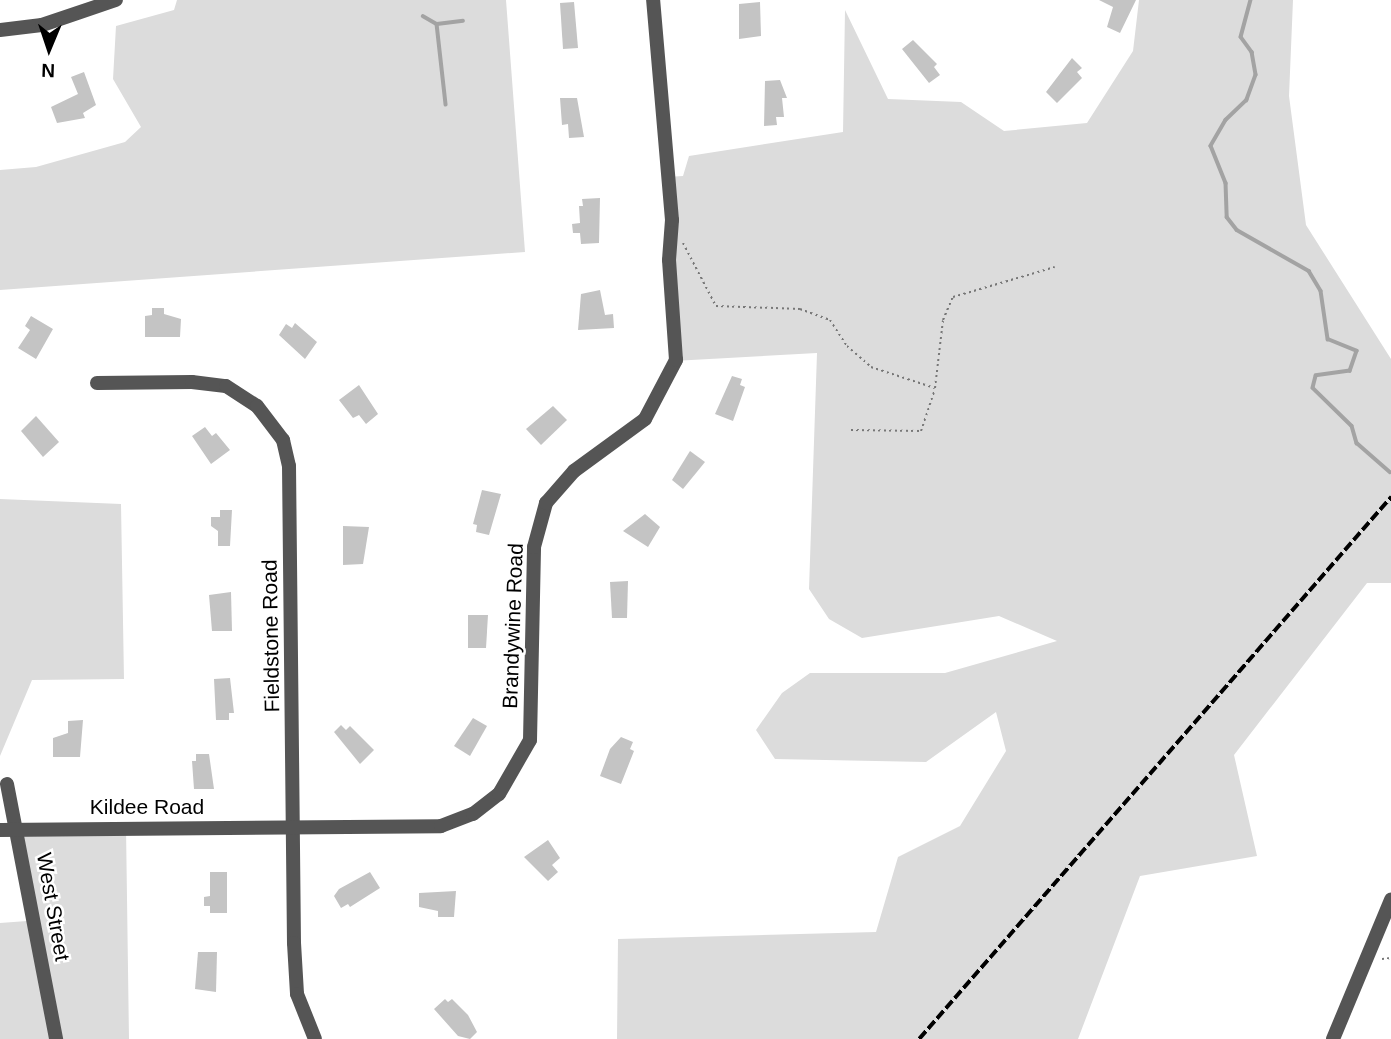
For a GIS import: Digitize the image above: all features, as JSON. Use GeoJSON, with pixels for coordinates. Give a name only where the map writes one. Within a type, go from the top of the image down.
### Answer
{"type":"FeatureCollection","features":[{"type":"Feature","properties":{"kind":"street"},"geometry":{"type":"LineString","coordinates":[[0,30],[42,24],[116,0]]}},
{"type":"Feature","properties":{"kind":"street","name":"Brandywine Road"},"geometry":{"type":"LineString","coordinates":[[294,829],[453,824],[492,800],[521,762],[530,740],[534,547],[546,503],[574,471],[645,419],[676,360],[669,260],[672,220],[653,0]]}},
{"type":"Feature","properties":{"kind":"street","name":"Fieldstone Road"},"geometry":{"type":"LineString","coordinates":[[97,383],[192,382],[226,386],[257,406],[283,440],[289,466],[297,994],[315,1039]]}},
{"type":"Feature","properties":{"kind":"street","name":"West Street"},"geometry":{"type":"LineString","coordinates":[[8,783],[54,1039]]}},
{"type":"Feature","properties":{"kind":"street","name":"Kildee Road"},"geometry":{"type":"LineString","coordinates":[[0,830],[294,829]]}},
{"type":"Feature","properties":{"kind":"street"},"geometry":{"type":"LineString","coordinates":[[1334,1039],[1391,900]]}},
{"type":"Feature","properties":{"kind":"path"},"geometry":{"type":"LineString","coordinates":[[682,243],[716,306],[800,309],[831,320],[847,346],[871,367],[935,388]]}},
{"type":"Feature","properties":{"kind":"path"},"geometry":{"type":"LineString","coordinates":[[851,430],[921,431],[935,388],[943,320],[953,297],[1055,267]]}},
{"type":"Feature","properties":{"kind":"shaded area"},"geometry":{"type":"Polygon","coordinates":[[[177,0],[506,0],[525,252],[0,290],[0,170],[36,167],[125,142],[141,127],[113,79],[116,26],[174,10],[177,0]]]}},
{"type":"Feature","properties":{"kind":"shaded area"},"geometry":{"type":"Polygon","coordinates":[[[1139,0],[1293,0],[1289,96],[1306,225],[1391,359],[1391,583],[1367,583],[1234,755],[1257,856],[1140,876],[1078,1039],[617,1039],[618,939],[876,932],[898,857],[960,826],[1006,751],[996,712],[926,762],[775,759],[756,730],[782,693],[810,673],[945,673],[1057,641],[999,616],[862,638],[829,619],[809,589],[817,353],[673,361],[667,177],[683,176],[689,156],[843,132],[845,10],[888,99],[961,102],[1004,131],[1087,123],[1133,51],[1139,0]]]}},
{"type":"Feature","properties":{"kind":"shaded area"},"geometry":{"type":"Polygon","coordinates":[[[0,499],[121,504],[124,679],[32,680],[0,756],[0,499]]]}},
{"type":"Feature","properties":{"kind":"shaded area"},"geometry":{"type":"Polygon","coordinates":[[[9,826],[126,827],[129,1039],[0,1039],[0,923],[27,921],[9,826]]]}},
{"type":"Feature","properties":{"kind":"building"},"geometry":{"type":"Polygon","coordinates":[[[1099,0],[1136,0],[1120,33],[1107,27],[1113,7],[1099,0]]]}},
{"type":"Feature","properties":{"kind":"building"},"geometry":{"type":"Polygon","coordinates":[[[574,2],[578,48],[563,49],[560,3],[574,2]]]}},
{"type":"Feature","properties":{"kind":"building"},"geometry":{"type":"Polygon","coordinates":[[[760,2],[761,36],[739,39],[739,4],[760,2]]]}},
{"type":"Feature","properties":{"kind":"building"},"geometry":{"type":"Polygon","coordinates":[[[913,40],[937,64],[934,67],[940,75],[929,83],[902,49],[913,40]]]}},
{"type":"Feature","properties":{"kind":"building"},"geometry":{"type":"Polygon","coordinates":[[[1072,58],[1082,68],[1077,72],[1082,78],[1057,103],[1046,92],[1072,58]]]}},
{"type":"Feature","properties":{"kind":"building"},"geometry":{"type":"Polygon","coordinates":[[[84,72],[96,105],[83,113],[85,118],[57,123],[51,107],[78,94],[71,77],[84,72]]]}},
{"type":"Feature","properties":{"kind":"building"},"geometry":{"type":"Polygon","coordinates":[[[780,80],[787,98],[782,98],[784,117],[776,117],[777,125],[764,126],[765,81],[780,80]]]}},
{"type":"Feature","properties":{"kind":"building"},"geometry":{"type":"Polygon","coordinates":[[[560,98],[577,98],[584,137],[569,138],[568,124],[562,125],[560,98]]]}},
{"type":"Feature","properties":{"kind":"building"},"geometry":{"type":"Polygon","coordinates":[[[600,198],[599,243],[581,244],[580,233],[573,233],[572,224],[580,223],[579,206],[583,206],[582,199],[600,198]]]}},
{"type":"Feature","properties":{"kind":"building"},"geometry":{"type":"Polygon","coordinates":[[[600,290],[605,315],[613,314],[614,328],[578,330],[581,294],[600,290]]]}},
{"type":"Feature","properties":{"kind":"building"},"geometry":{"type":"Polygon","coordinates":[[[152,308],[164,308],[164,314],[181,319],[180,337],[145,337],[145,316],[152,315],[152,308]]]}},
{"type":"Feature","properties":{"kind":"building"},"geometry":{"type":"Polygon","coordinates":[[[31,316],[53,329],[36,359],[18,348],[30,330],[25,326],[31,316]]]}},
{"type":"Feature","properties":{"kind":"building"},"geometry":{"type":"Polygon","coordinates":[[[295,323],[317,342],[305,359],[279,335],[286,324],[292,328],[295,323]]]}},
{"type":"Feature","properties":{"kind":"building"},"geometry":{"type":"Polygon","coordinates":[[[732,376],[742,379],[740,385],[745,387],[733,421],[715,414],[732,376]]]}},
{"type":"Feature","properties":{"kind":"building"},"geometry":{"type":"Polygon","coordinates":[[[359,385],[378,414],[366,424],[359,415],[353,418],[339,400],[359,385]]]}},
{"type":"Feature","properties":{"kind":"building"},"geometry":{"type":"Polygon","coordinates":[[[553,406],[567,420],[541,445],[526,429],[553,406]]]}},
{"type":"Feature","properties":{"kind":"building"},"geometry":{"type":"Polygon","coordinates":[[[36,416],[59,442],[43,457],[21,431],[36,416]]]}},
{"type":"Feature","properties":{"kind":"building"},"geometry":{"type":"Polygon","coordinates":[[[205,427],[212,436],[216,433],[230,450],[211,464],[192,436],[205,427]]]}},
{"type":"Feature","properties":{"kind":"building"},"geometry":{"type":"Polygon","coordinates":[[[690,451],[705,462],[683,489],[672,480],[690,451]]]}},
{"type":"Feature","properties":{"kind":"building"},"geometry":{"type":"Polygon","coordinates":[[[482,490],[501,494],[489,535],[476,532],[477,525],[473,524],[482,490]]]}},
{"type":"Feature","properties":{"kind":"building"},"geometry":{"type":"Polygon","coordinates":[[[220,510],[232,510],[230,546],[218,546],[218,531],[211,526],[211,517],[220,517],[220,510]]]}},
{"type":"Feature","properties":{"kind":"building"},"geometry":{"type":"Polygon","coordinates":[[[645,514],[660,527],[648,547],[623,531],[645,514]]]}},
{"type":"Feature","properties":{"kind":"building"},"geometry":{"type":"Polygon","coordinates":[[[343,526],[369,527],[363,564],[343,565],[343,526]]]}},
{"type":"Feature","properties":{"kind":"building"},"geometry":{"type":"Polygon","coordinates":[[[628,581],[627,618],[612,618],[610,582],[628,581]]]}},
{"type":"Feature","properties":{"kind":"building"},"geometry":{"type":"Polygon","coordinates":[[[231,592],[232,631],[212,631],[209,595],[231,592]]]}},
{"type":"Feature","properties":{"kind":"building"},"geometry":{"type":"Polygon","coordinates":[[[468,615],[488,615],[486,648],[468,648],[468,615]]]}},
{"type":"Feature","properties":{"kind":"building"},"geometry":{"type":"Polygon","coordinates":[[[230,678],[234,713],[229,713],[229,720],[216,720],[214,679],[230,678]]]}},
{"type":"Feature","properties":{"kind":"building"},"geometry":{"type":"Polygon","coordinates":[[[473,718],[487,726],[470,756],[454,746],[473,718]]]}},
{"type":"Feature","properties":{"kind":"building"},"geometry":{"type":"Polygon","coordinates":[[[83,720],[80,757],[53,757],[53,738],[68,733],[68,721],[83,720]]]}},
{"type":"Feature","properties":{"kind":"building"},"geometry":{"type":"Polygon","coordinates":[[[341,725],[346,730],[350,726],[374,750],[360,764],[334,732],[341,725]]]}},
{"type":"Feature","properties":{"kind":"building"},"geometry":{"type":"Polygon","coordinates":[[[621,737],[633,742],[630,749],[634,751],[621,784],[600,776],[610,749],[621,737]]]}},
{"type":"Feature","properties":{"kind":"building"},"geometry":{"type":"Polygon","coordinates":[[[196,754],[209,754],[214,789],[194,789],[192,761],[196,761],[196,754]]]}},
{"type":"Feature","properties":{"kind":"building"},"geometry":{"type":"Polygon","coordinates":[[[548,840],[560,858],[552,865],[558,872],[548,881],[524,857],[548,840]]]}},
{"type":"Feature","properties":{"kind":"building"},"geometry":{"type":"Polygon","coordinates":[[[210,872],[227,872],[227,913],[210,913],[210,906],[204,906],[204,897],[210,896],[210,872]]]}},
{"type":"Feature","properties":{"kind":"building"},"geometry":{"type":"Polygon","coordinates":[[[370,872],[380,888],[350,907],[348,904],[341,908],[334,896],[339,889],[370,872]]]}},
{"type":"Feature","properties":{"kind":"building"},"geometry":{"type":"Polygon","coordinates":[[[456,891],[454,917],[438,917],[438,911],[419,907],[419,893],[456,891]]]}},
{"type":"Feature","properties":{"kind":"building"},"geometry":{"type":"Polygon","coordinates":[[[198,952],[217,952],[216,992],[195,989],[198,952]]]}},
{"type":"Feature","properties":{"kind":"building"},"geometry":{"type":"Polygon","coordinates":[[[445,999],[448,1002],[452,999],[468,1015],[477,1032],[470,1039],[458,1036],[434,1009],[445,999]]]}},
{"type":"Feature","properties":{"kind":"waterway"},"geometry":{"type":"LineString","coordinates":[[1251,0],[1241,37],[1252,52],[1256,75],[1247,100],[1226,120],[1211,146],[1226,183],[1227,217],[1237,230],[1309,271],[1321,291],[1328,339],[1357,351],[1350,371],[1316,376],[1313,388],[1352,426],[1357,443],[1390,472]]}},
{"type":"Feature","properties":{"kind":"waterway"},"geometry":{"type":"LineString","coordinates":[[423,16],[437,24],[463,21]]}},
{"type":"Feature","properties":{"kind":"waterway"},"geometry":{"type":"LineString","coordinates":[[437,24],[446,104]]}},
{"type":"Feature","properties":{"kind":"railway"},"geometry":{"type":"LineString","coordinates":[[919,1039],[1391,497]]}}]}
